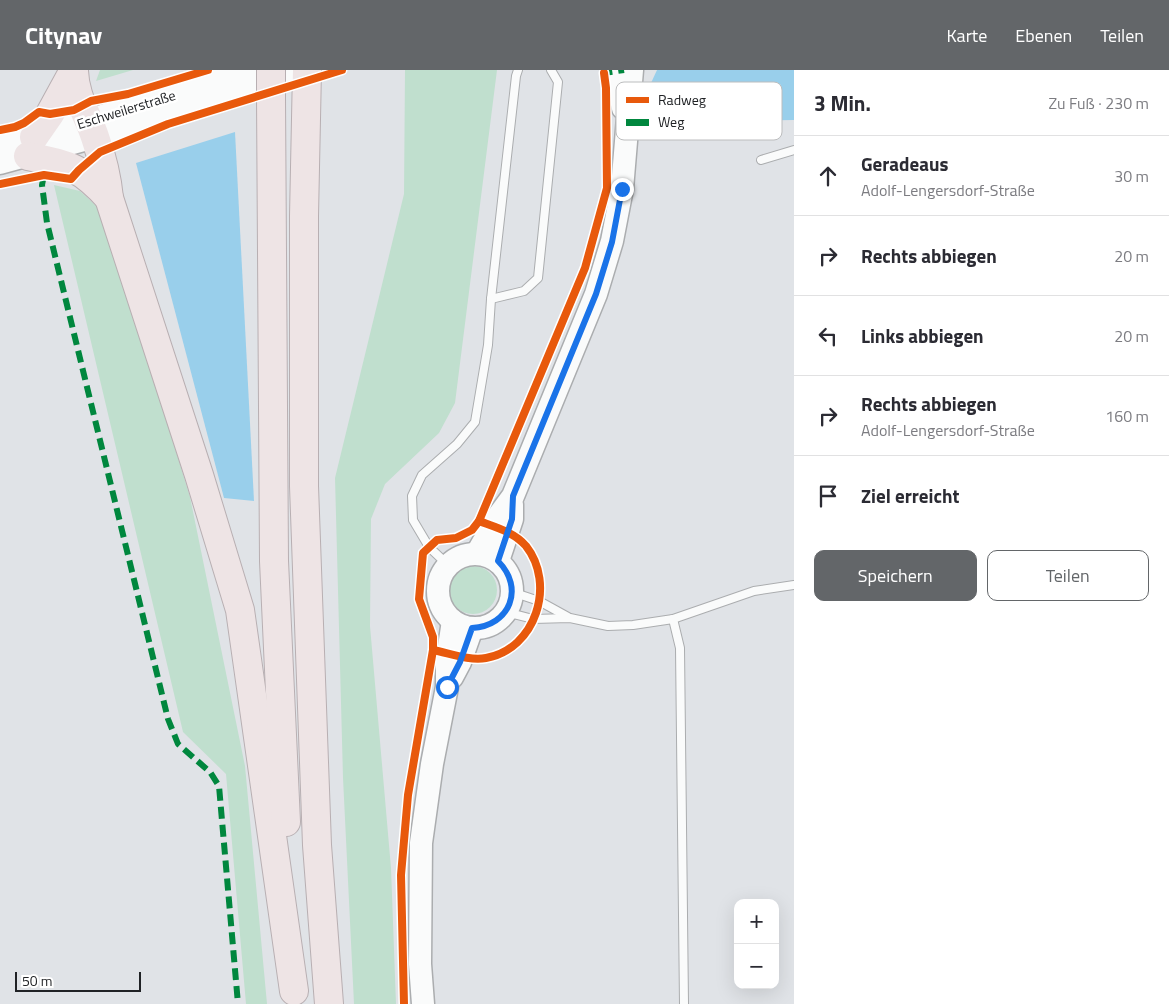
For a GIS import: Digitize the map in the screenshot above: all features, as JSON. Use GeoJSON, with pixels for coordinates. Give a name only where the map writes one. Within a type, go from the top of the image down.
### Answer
{"type":"FeatureCollection","features":[{"type":"Feature","properties":{"kind":"highway"},"geometry":{"type":"LineString","coordinates":[[74,70],[77,96],[92,129],[106,176],[109,198],[199,475],[240,610],[295,997]]}},
{"type":"Feature","properties":{"kind":"highway"},"geometry":{"type":"LineString","coordinates":[[74,70],[31,147],[60,163],[79,170],[92,180],[109,198]]}},
{"type":"Feature","properties":{"kind":"highway"},"geometry":{"type":"LineString","coordinates":[[271,70],[274,561],[295,997]]}},
{"type":"Feature","properties":{"kind":"highway"},"geometry":{"type":"LineString","coordinates":[[305,76],[304,486],[317,845],[329,1004]]}},
{"type":"Feature","properties":{"kind":"street","name":"Eschweilerstraße"},"geometry":{"type":"LineString","coordinates":[[92,129],[251,70]]}},
{"type":"Feature","properties":{"kind":"street","name":"Eschweilerstraße"},"geometry":{"type":"LineString","coordinates":[[0,145],[31,147],[92,129],[305,76]]}},
{"type":"Feature","properties":{"kind":"street"},"geometry":{"type":"LineString","coordinates":[[488,557],[499,515],[513,496],[596,294],[612,242],[622,189],[627,140]]}},
{"type":"Feature","properties":{"kind":"street"},"geometry":{"type":"LineString","coordinates":[[0,163],[31,147]]}},
{"type":"Feature","properties":{"kind":"street"},"geometry":{"type":"LineString","coordinates":[[466,554],[488,557],[509,575],[509,602],[499,619],[491,625],[482,628],[462,625],[444,612],[441,606],[438,588],[441,575],[456,558],[466,554]]}},
{"type":"Feature","properties":{"kind":"street"},"geometry":{"type":"LineString","coordinates":[[424,1004],[420,964],[422,843],[432,764],[447,687],[447,660],[462,625]]}},
{"type":"Feature","properties":{"kind":"lane"},"geometry":{"type":"LineString","coordinates":[[448,565],[429,547],[414,520],[412,496],[422,475],[457,444],[476,422],[488,345],[491,299],[518,70]]}},
{"type":"Feature","properties":{"kind":"lane"},"geometry":{"type":"LineString","coordinates":[[491,299],[524,290],[538,278],[558,82],[551,70]]}},
{"type":"Feature","properties":{"kind":"lane"},"geometry":{"type":"LineString","coordinates":[[761,160],[794,150]]}},
{"type":"Feature","properties":{"kind":"lane"},"geometry":{"type":"LineString","coordinates":[[509,602],[533,619],[570,618],[608,626],[633,625],[673,619],[754,591],[794,585]]}},
{"type":"Feature","properties":{"kind":"lane"},"geometry":{"type":"LineString","coordinates":[[509,602],[539,601],[570,618]]}},
{"type":"Feature","properties":{"kind":"lane"},"geometry":{"type":"LineString","coordinates":[[673,619],[680,648],[684,1004]]}},
{"type":"Feature","properties":{"kind":"green space"},"geometry":{"type":"Polygon","coordinates":[[[100,70],[133,70],[96,81],[100,70]]]}},
{"type":"Feature","properties":{"kind":"green space"},"geometry":{"type":"Polygon","coordinates":[[[405,70],[497,70],[455,403],[439,433],[385,484],[371,519],[370,626],[391,868],[396,1004],[354,1004],[343,778],[335,478],[404,194],[405,70]]]}},
{"type":"Feature","properties":{"kind":"green space"},"geometry":{"type":"Polygon","coordinates":[[[54,185],[80,191],[103,212],[190,497],[245,766],[267,1004],[246,1004],[226,774],[183,732],[54,185]]]}},
{"type":"Feature","properties":{"kind":"green space"},"geometry":{"type":"Polygon","coordinates":[[[468,566],[478,566],[487,570],[493,576],[497,590],[493,604],[487,610],[478,614],[468,614],[459,610],[453,604],[449,595],[449,585],[453,576],[459,570],[468,566]]]}},
{"type":"Feature","properties":{"kind":"water"},"geometry":{"type":"Polygon","coordinates":[[[657,70],[794,70],[794,120],[782,120],[782,82],[651,82],[657,70]]]}},
{"type":"Feature","properties":{"kind":"water"},"geometry":{"type":"Polygon","coordinates":[[[235,132],[254,501],[224,498],[136,163],[235,132]]]}},
{"type":"Feature","properties":{"kind":"marked path"},"geometry":{"type":"LineString","coordinates":[[602,70],[604,73],[624,70]]}},
{"type":"Feature","properties":{"kind":"marked path"},"geometry":{"type":"LineString","coordinates":[[44,175],[42,185],[47,223],[168,719],[178,744],[210,772],[219,786],[238,1004]]}},
{"type":"Feature","properties":{"kind":"cycle path"},"geometry":{"type":"LineString","coordinates":[[0,130],[24,123],[39,112],[50,114],[74,110],[91,101],[128,94],[208,70]]}},
{"type":"Feature","properties":{"kind":"cycle path"},"geometry":{"type":"LineString","coordinates":[[0,184],[44,175],[71,179],[100,152],[168,124],[342,70]]}},
{"type":"Feature","properties":{"kind":"cycle path"},"geometry":{"type":"LineString","coordinates":[[404,1004],[401,875],[408,795],[433,650],[433,637],[419,599],[423,553],[437,540],[456,538],[472,530],[479,521],[585,268],[607,188],[606,88],[604,73]]}},
{"type":"Feature","properties":{"kind":"cycle path"},"geometry":{"type":"LineString","coordinates":[[433,650],[479,659],[503,652],[518,642],[529,629],[536,613],[540,596],[539,578],[535,561],[526,546],[510,534],[479,521]]}},
{"type":"Feature","properties":{"kind":"route"},"geometry":{"type":"LineString","coordinates":[[447,687],[460,662],[472,628],[482,628],[491,625],[506,612],[510,602],[512,583],[504,567],[498,561],[512,519],[513,496],[596,294],[612,242],[622,189]]}}]}
